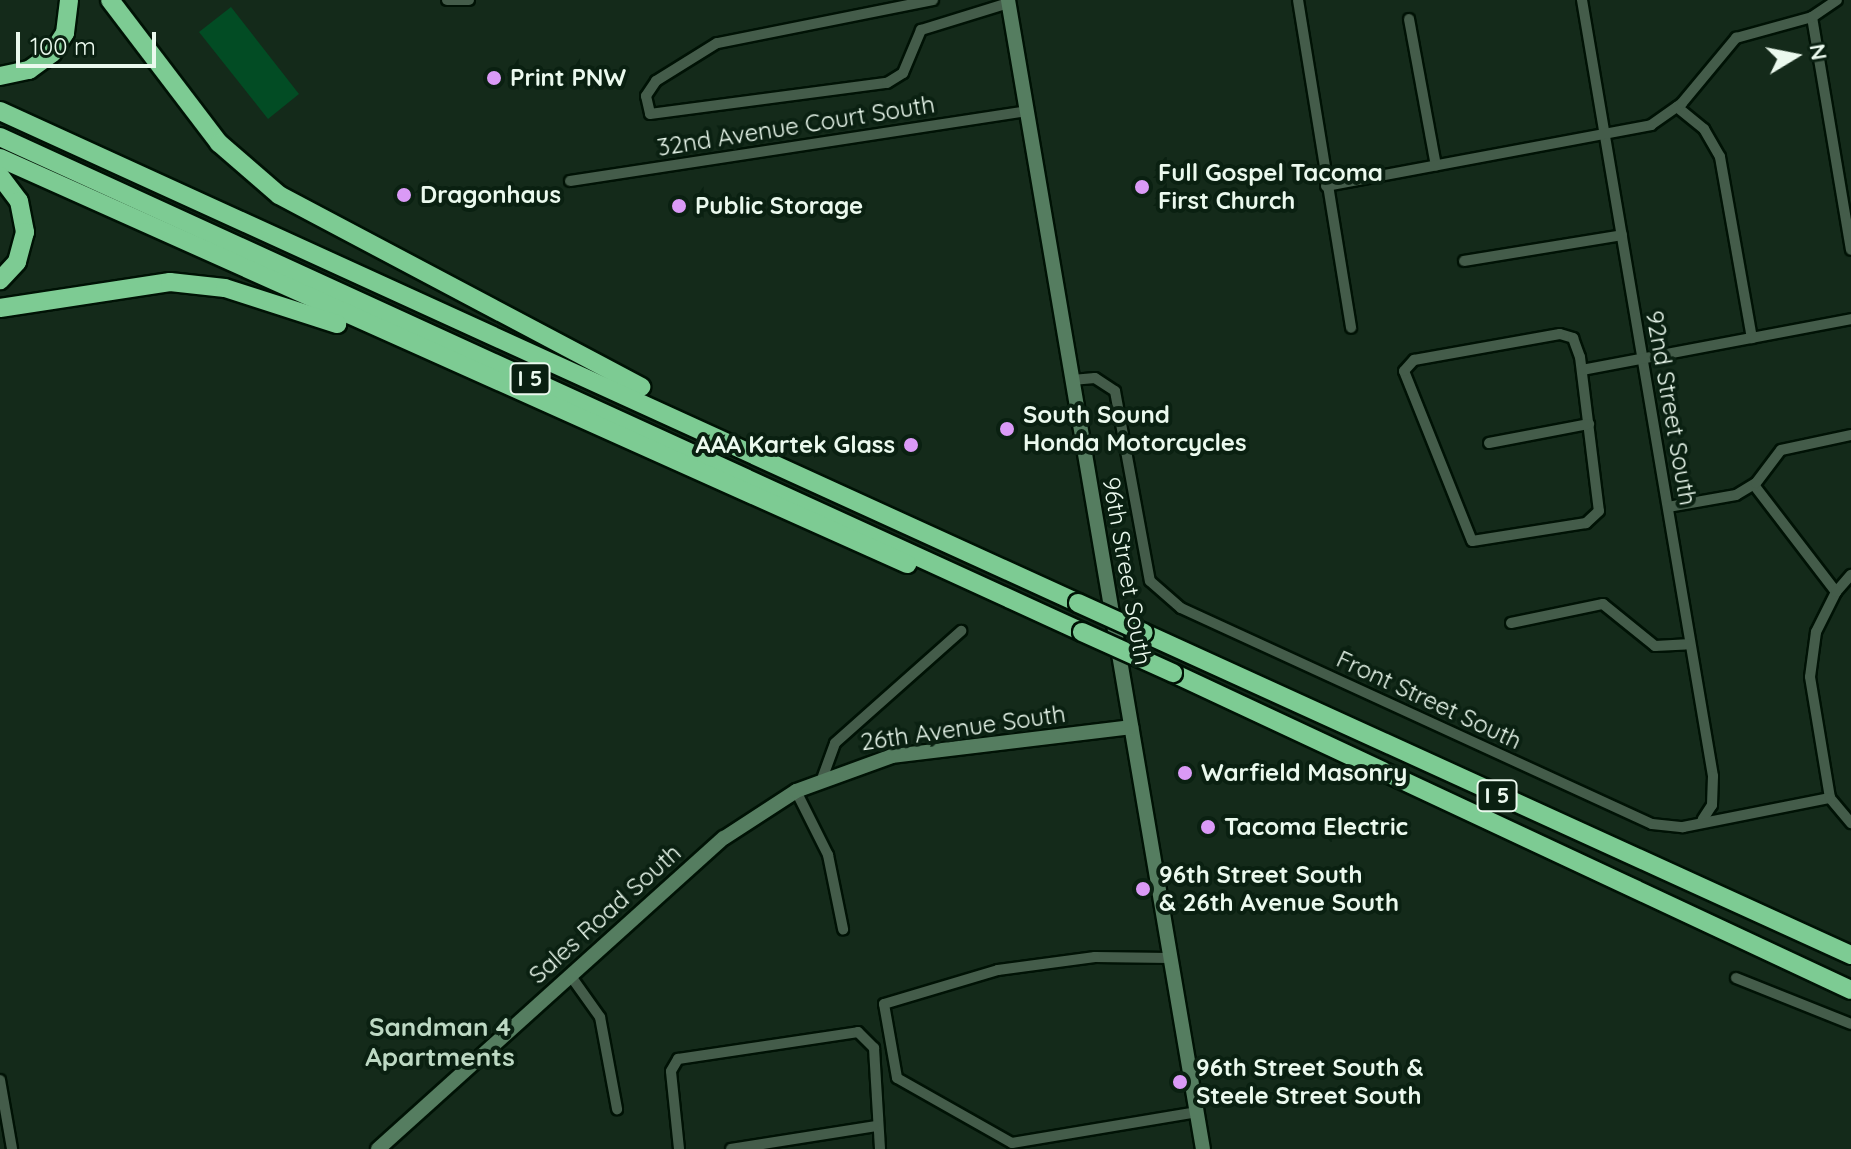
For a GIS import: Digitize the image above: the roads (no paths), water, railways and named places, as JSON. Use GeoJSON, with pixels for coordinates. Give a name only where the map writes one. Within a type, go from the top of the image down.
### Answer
{"type":"FeatureCollection","features":[{"type":"Feature","properties":{"kind":"highway"},"geometry":{"type":"LineString","coordinates":[[0,76],[29,70],[52,53],[65,33],[69,0]]}},
{"type":"Feature","properties":{"kind":"highway"},"geometry":{"type":"LineString","coordinates":[[110,0],[163,74],[244,167],[323,222],[890,512]]}},
{"type":"Feature","properties":{"kind":"highway"},"geometry":{"type":"LineString","coordinates":[[121,0],[163,74]]}},
{"type":"Feature","properties":{"kind":"highway","name":"I 5"},"geometry":{"type":"LineString","coordinates":[[0,111],[890,512],[1078,603],[1851,955]]}},
{"type":"Feature","properties":{"kind":"highway","name":"I 5"},"geometry":{"type":"LineString","coordinates":[[0,137],[1173,673],[1851,990]]}},
{"type":"Feature","properties":{"kind":"highway"},"geometry":{"type":"LineString","coordinates":[[0,158],[873,551],[1059,622]]}},
{"type":"Feature","properties":{"kind":"highway"},"geometry":{"type":"LineString","coordinates":[[0,176],[17,197],[25,226],[19,257],[0,280]]}},
{"type":"Feature","properties":{"kind":"highway"},"geometry":{"type":"LineString","coordinates":[[0,308],[140,283],[196,284],[446,361]]}},
{"type":"Feature","properties":{"kind":"main road","name":"96th Street South"},"geometry":{"type":"LineString","coordinates":[[1008,2],[1203,1149]]}},
{"type":"Feature","properties":{"kind":"main road","name":"26th Avenue South"},"geometry":{"type":"LineString","coordinates":[[724,838],[796,791],[892,756],[1131,727]]}},
{"type":"Feature","properties":{"kind":"main road","name":"Sales Road South"},"geometry":{"type":"LineString","coordinates":[[375,1147],[724,838]]}},
{"type":"Feature","properties":{"kind":"street"},"geometry":{"type":"LineString","coordinates":[[447,0],[469,0]]}},
{"type":"Feature","properties":{"kind":"street","name":"32nd Avenue Court South"},"geometry":{"type":"LineString","coordinates":[[933,0],[712,45],[656,81],[646,96],[650,114],[887,83],[903,73],[921,30],[1008,2]]}},
{"type":"Feature","properties":{"kind":"street"},"geometry":{"type":"LineString","coordinates":[[1298,0],[1351,328]]}},
{"type":"Feature","properties":{"kind":"street","name":"92nd Street South"},"geometry":{"type":"LineString","coordinates":[[1582,0],[1713,776],[1712,805],[1701,820]]}},
{"type":"Feature","properties":{"kind":"street"},"geometry":{"type":"LineString","coordinates":[[1326,186],[1651,125],[1677,107],[1736,38],[1812,17],[1837,0]]}},
{"type":"Feature","properties":{"kind":"street"},"geometry":{"type":"LineString","coordinates":[[1812,17],[1851,250]]}},
{"type":"Feature","properties":{"kind":"street"},"geometry":{"type":"LineString","coordinates":[[1409,19],[1436,166]]}},
{"type":"Feature","properties":{"kind":"street"},"geometry":{"type":"LineString","coordinates":[[1677,107],[1704,129],[1720,157],[1752,338]]}},
{"type":"Feature","properties":{"kind":"street","name":"32nd Avenue Court South"},"geometry":{"type":"LineString","coordinates":[[570,181],[1027,111]]}},
{"type":"Feature","properties":{"kind":"street"},"geometry":{"type":"LineString","coordinates":[[1464,261],[1622,235]]}},
{"type":"Feature","properties":{"kind":"street"},"geometry":{"type":"LineString","coordinates":[[1582,370],[1851,319]]}},
{"type":"Feature","properties":{"kind":"street"},"geometry":{"type":"LineString","coordinates":[[1560,334],[1573,338],[1582,370],[1589,424],[1599,511],[1586,523],[1484,543],[1468,538],[1410,400],[1405,368],[1560,334]]}},
{"type":"Feature","properties":{"kind":"street","name":"Front Street South"},"geometry":{"type":"LineString","coordinates":[[1072,380],[1103,381],[1117,397],[1150,581],[1181,608],[1643,821],[1676,827],[1830,798]]}},
{"type":"Feature","properties":{"kind":"street"},"geometry":{"type":"LineString","coordinates":[[1489,443],[1589,424]]}},
{"type":"Feature","properties":{"kind":"street"},"geometry":{"type":"LineString","coordinates":[[1668,507],[1754,485],[1781,450],[1851,435]]}},
{"type":"Feature","properties":{"kind":"street"},"geometry":{"type":"LineString","coordinates":[[1754,485],[1836,592]]}},
{"type":"Feature","properties":{"kind":"street"},"geometry":{"type":"LineString","coordinates":[[1851,575],[1836,592],[1816,632],[1810,665],[1830,798],[1851,823]]}},
{"type":"Feature","properties":{"kind":"street"},"geometry":{"type":"LineString","coordinates":[[1511,623],[1603,604],[1655,646],[1690,644]]}},
{"type":"Feature","properties":{"kind":"street"},"geometry":{"type":"LineString","coordinates":[[822,779],[835,743],[961,631]]}},
{"type":"Feature","properties":{"kind":"street"},"geometry":{"type":"LineString","coordinates":[[796,791],[828,855],[843,929]]}},
{"type":"Feature","properties":{"kind":"street"},"geometry":{"type":"LineString","coordinates":[[1170,958],[1150,961],[1104,956],[998,970],[884,1004],[897,1078],[1012,1143],[1197,1112]]}},
{"type":"Feature","properties":{"kind":"street"},"geometry":{"type":"LineString","coordinates":[[570,975],[600,1017],[617,1109]]}},
{"type":"Feature","properties":{"kind":"street"},"geometry":{"type":"LineString","coordinates":[[1736,978],[1851,1024]]}},
{"type":"Feature","properties":{"kind":"street"},"geometry":{"type":"LineString","coordinates":[[679,1149],[673,1064],[687,1056],[866,1034],[881,1091],[876,1126],[880,1149]]}},
{"type":"Feature","properties":{"kind":"street"},"geometry":{"type":"LineString","coordinates":[[0,1080],[12,1149]]}},
{"type":"Feature","properties":{"kind":"street"},"geometry":{"type":"LineString","coordinates":[[731,1149],[876,1126]]}},
{"type":"Feature","properties":{"kind":"place","name":"Print PNW"},"geometry":{"type":"Point","coordinates":[494,78]}},
{"type":"Feature","properties":{"kind":"place","name":"Full Gospel Tacoma First Church"},"geometry":{"type":"Point","coordinates":[1142,187]}},
{"type":"Feature","properties":{"kind":"place","name":"Dragonhaus"},"geometry":{"type":"Point","coordinates":[404,195]}},
{"type":"Feature","properties":{"kind":"place","name":"Public Storage"},"geometry":{"type":"Point","coordinates":[679,206]}},
{"type":"Feature","properties":{"kind":"place","name":"South Sound Honda Motorcycles"},"geometry":{"type":"Point","coordinates":[1007,429]}},
{"type":"Feature","properties":{"kind":"place","name":"AAA Kartek Glass"},"geometry":{"type":"Point","coordinates":[911,445]}},
{"type":"Feature","properties":{"kind":"place","name":"Warfield Masonry"},"geometry":{"type":"Point","coordinates":[1185,773]}},
{"type":"Feature","properties":{"kind":"place","name":"Tacoma Electric"},"geometry":{"type":"Point","coordinates":[1208,827]}},
{"type":"Feature","properties":{"kind":"place","name":"96th Street South & 26th Avenue South"},"geometry":{"type":"Point","coordinates":[1143,889]}},
{"type":"Feature","properties":{"kind":"place","name":"96th Street South & Steele Street South"},"geometry":{"type":"Point","coordinates":[1180,1082]}},
{"type":"Feature","properties":{"kind":"district","name":"Sandman 4 Apartments"},"geometry":{"type":"Point","coordinates":[440,1042]}}]}
